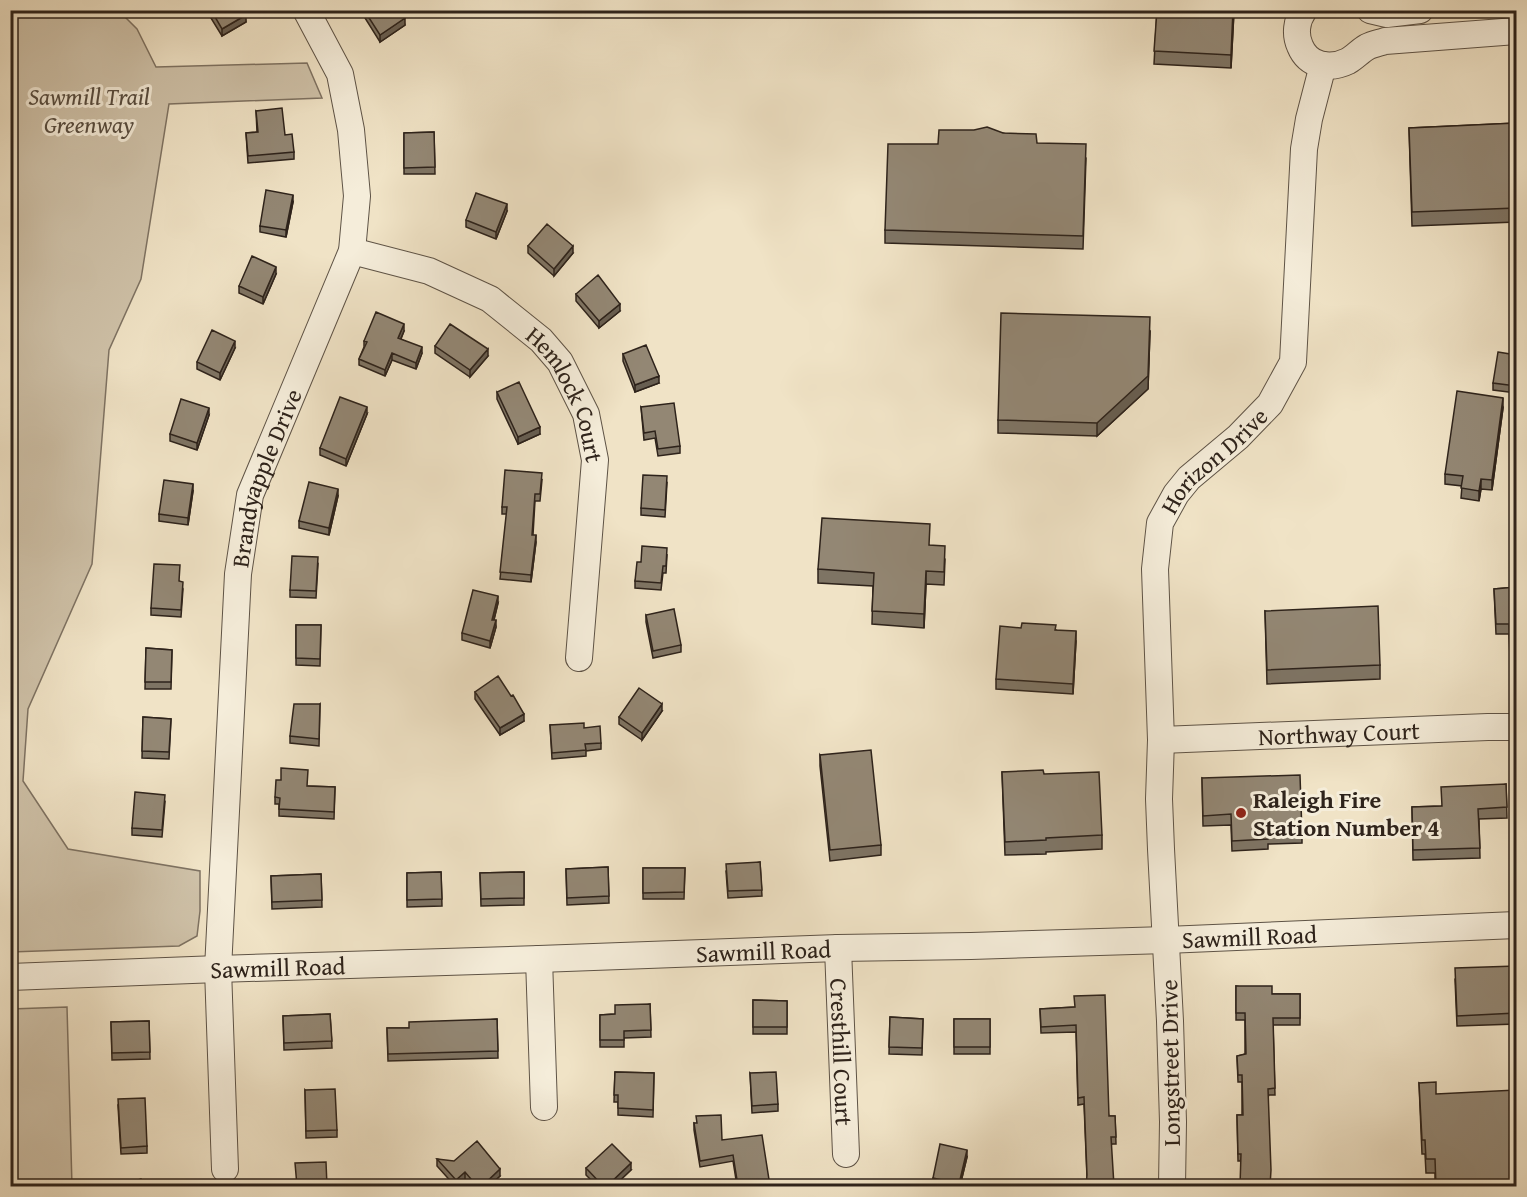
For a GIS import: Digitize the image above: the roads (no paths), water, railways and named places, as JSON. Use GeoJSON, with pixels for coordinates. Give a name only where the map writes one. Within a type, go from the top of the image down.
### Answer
{"type":"FeatureCollection","features":[{"type":"Feature","properties":{"kind":"street","name":"Brandyapple Drive"},"geometry":{"type":"LineString","coordinates":[[225,1169],[218,969],[238,574],[250,495],[352,251],[357,196],[351,130],[340,74],[306,10]]}},
{"type":"Feature","properties":{"kind":"street"},"geometry":{"type":"LineString","coordinates":[[1304,10],[1297,25],[1300,46],[1305,55],[1314,63],[1323,66],[1349,60],[1368,46],[1385,41],[1516,31]]}},
{"type":"Feature","properties":{"kind":"street"},"geometry":{"type":"LineString","coordinates":[[1370,10],[1387,14],[1420,10]]}},
{"type":"Feature","properties":{"kind":"street","name":"Horizon Drive"},"geometry":{"type":"LineString","coordinates":[[1166,940],[1160,809],[1161,740],[1155,569],[1160,523],[1176,494],[1190,478],[1238,437],[1270,404],[1293,362],[1304,149],[1309,119],[1323,66]]}},
{"type":"Feature","properties":{"kind":"street","name":"Hemlock Court"},"geometry":{"type":"LineString","coordinates":[[352,251],[429,271],[490,299],[541,340],[560,362],[586,414],[595,460],[579,658]]}},
{"type":"Feature","properties":{"kind":"street","name":"Northway Court"},"geometry":{"type":"LineString","coordinates":[[1161,740],[1488,727],[1516,728]]}},
{"type":"Feature","properties":{"kind":"street","name":"Sawmill Road"},"geometry":{"type":"LineString","coordinates":[[10,977],[838,948],[1166,940],[1516,925]]}},
{"type":"Feature","properties":{"kind":"street","name":"Longstreet Drive"},"geometry":{"type":"LineString","coordinates":[[1166,940],[1173,1122],[1172,1186]]}},
{"type":"Feature","properties":{"kind":"street","name":"Cresthill Court"},"geometry":{"type":"LineString","coordinates":[[838,948],[846,1154]]}},
{"type":"Feature","properties":{"kind":"street"},"geometry":{"type":"LineString","coordinates":[[539,959],[544,1107]]}},
{"type":"Feature","properties":{"kind":"place","name":"Raleigh Fire Station Number 4"},"geometry":{"type":"Point","coordinates":[1241,813]}},
{"type":"Feature","properties":{"kind":"park label","name":"Sawmill Trail Greenway"},"geometry":{"type":"Point","coordinates":[89,110]}}]}
